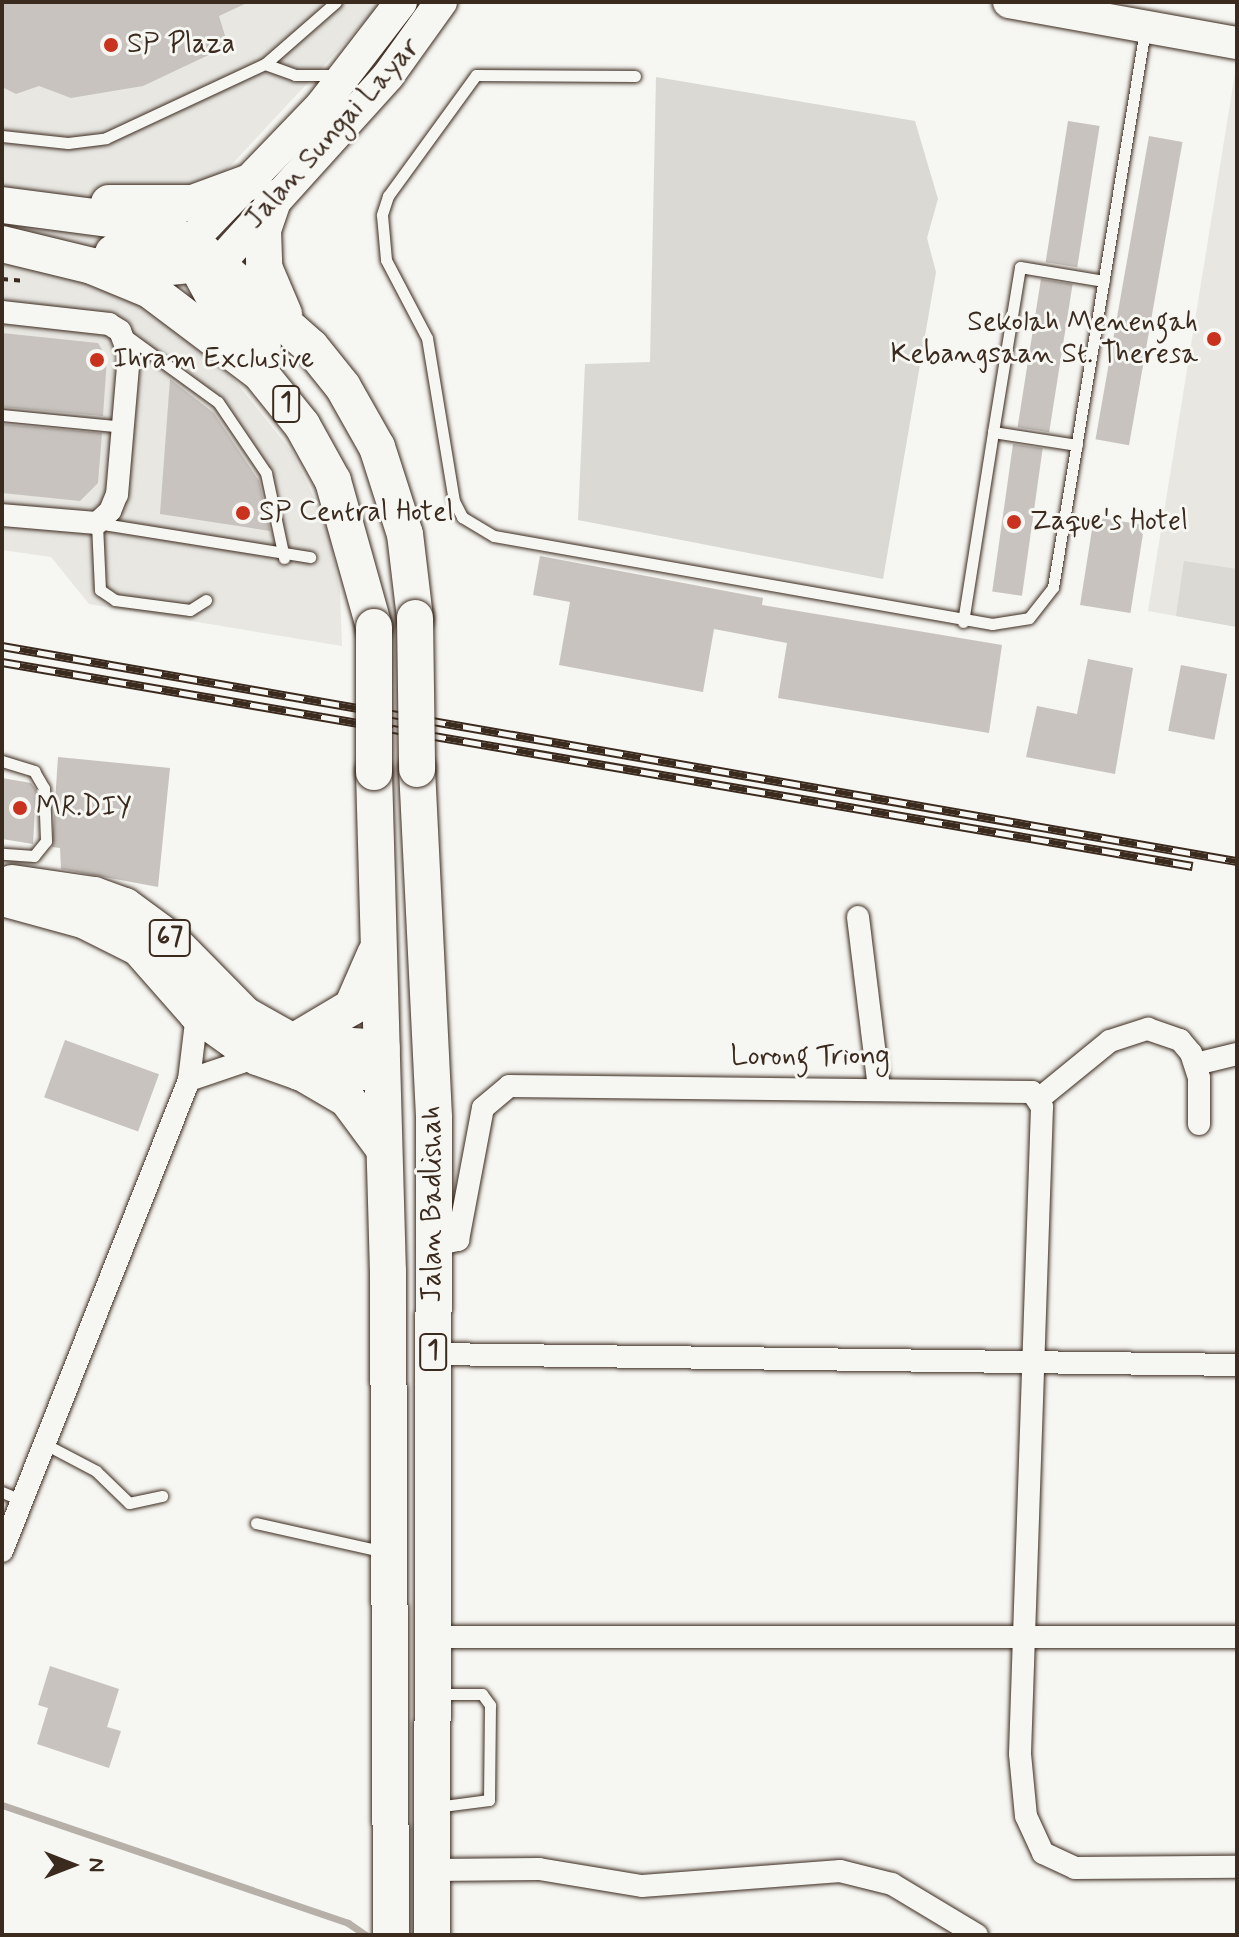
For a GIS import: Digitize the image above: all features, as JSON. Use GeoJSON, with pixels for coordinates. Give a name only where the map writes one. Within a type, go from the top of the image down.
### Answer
{"type":"FeatureCollection","features":[{"type":"Feature","properties":{"kind":"main road","name":"Jalan Sungai Layar"},"geometry":{"type":"LineString","coordinates":[[203,257],[261,190],[401,2]]}},
{"type":"Feature","properties":{"kind":"main road","name":"Jalan Sungai Layar"},"geometry":{"type":"LineString","coordinates":[[261,190],[436,13],[466,2]]}},
{"type":"Feature","properties":{"kind":"main road"},"geometry":{"type":"LineString","coordinates":[[1011,2],[1237,43]]}},
{"type":"Feature","properties":{"kind":"main road"},"geometry":{"type":"LineString","coordinates":[[44,208],[77,200],[193,203],[261,190],[264,267],[293,330]]}},
{"type":"Feature","properties":{"kind":"main road"},"geometry":{"type":"LineString","coordinates":[[2,205],[44,208],[203,257]]}},
{"type":"Feature","properties":{"kind":"main road"},"geometry":{"type":"LineString","coordinates":[[2,242],[66,240],[160,268],[203,257]]}},
{"type":"Feature","properties":{"kind":"main road","name":"1"},"geometry":{"type":"LineString","coordinates":[[2,242],[92,266],[181,310],[280,396],[333,481]]}},
{"type":"Feature","properties":{"kind":"main road"},"geometry":{"type":"LineString","coordinates":[[203,257],[215,299],[289,374],[315,410],[335,459],[333,481]]}},
{"type":"Feature","properties":{"kind":"main road","name":"1"},"geometry":{"type":"LineString","coordinates":[[203,257],[293,330]]}},
{"type":"Feature","properties":{"kind":"main road","name":"Jalan Badlishah"},"geometry":{"type":"LineString","coordinates":[[293,330],[343,387],[377,447],[405,534],[415,618],[417,776],[431,1005],[434,1245],[432,1935]]}},
{"type":"Feature","properties":{"kind":"main road","name":"Jalan Badlishah"},"geometry":{"type":"LineString","coordinates":[[333,481],[374,627],[374,772],[385,1060],[391,1929]]}},
{"type":"Feature","properties":{"kind":"main road"},"geometry":{"type":"LineString","coordinates":[[417,776],[407,801],[403,826],[408,1024],[385,1060],[410,1111],[416,1259],[434,1303]]}},
{"type":"Feature","properties":{"kind":"main road","name":"67"},"geometry":{"type":"LineString","coordinates":[[10,875],[83,920],[139,948],[197,1014],[257,1057],[385,1060]]}},
{"type":"Feature","properties":{"kind":"main road","name":"67"},"geometry":{"type":"LineString","coordinates":[[10,875],[125,906],[170,939],[245,1015],[296,1057]]}},
{"type":"Feature","properties":{"kind":"main road"},"geometry":{"type":"LineString","coordinates":[[380,940],[352,1007],[296,1057],[347,1099],[386,1153]]}},
{"type":"Feature","properties":{"kind":"street"},"geometry":{"type":"LineString","coordinates":[[2,312],[92,320],[120,331],[129,355],[117,494],[97,523],[2,515]]}},
{"type":"Feature","properties":{"kind":"street"},"geometry":{"type":"LineString","coordinates":[[858,917],[879,1087]]}},
{"type":"Feature","properties":{"kind":"street"},"geometry":{"type":"LineString","coordinates":[[2,1551],[12,1496],[43,1443],[189,1080],[197,1014]]}},
{"type":"Feature","properties":{"kind":"street"},"geometry":{"type":"LineString","coordinates":[[1199,1124],[1196,1064],[1169,1035],[1124,1033],[1040,1098],[1021,1784],[1043,1853],[1098,1871],[1237,1867]]}},
{"type":"Feature","properties":{"kind":"street"},"geometry":{"type":"LineString","coordinates":[[1196,1064],[1237,1054]]}},
{"type":"Feature","properties":{"kind":"street"},"geometry":{"type":"LineString","coordinates":[[189,1080],[257,1057]]}},
{"type":"Feature","properties":{"kind":"street","name":"Lorong Triong"},"geometry":{"type":"LineString","coordinates":[[434,1245],[458,1240],[483,1108],[509,1086],[1026,1089],[1040,1098]]}},
{"type":"Feature","properties":{"kind":"street"},"geometry":{"type":"LineString","coordinates":[[433,1354],[1237,1365]]}},
{"type":"Feature","properties":{"kind":"street"},"geometry":{"type":"LineString","coordinates":[[431,1637],[1237,1637]]}},
{"type":"Feature","properties":{"kind":"street"},"geometry":{"type":"LineString","coordinates":[[431,1870],[539,1869],[630,1886],[840,1871],[892,1884],[977,1935]]}},
{"type":"Feature","properties":{"kind":"lane"},"geometry":{"type":"LineString","coordinates":[[2,136],[68,143],[106,138],[265,64],[336,2]]}},
{"type":"Feature","properties":{"kind":"lane"},"geometry":{"type":"LineString","coordinates":[[635,76],[476,75],[388,196],[382,215],[384,248],[427,338],[454,501],[462,517],[494,536],[963,622],[1029,618],[1053,587],[1146,26]]}},
{"type":"Feature","properties":{"kind":"lane"},"geometry":{"type":"LineString","coordinates":[[265,64],[295,75],[348,75]]}},
{"type":"Feature","properties":{"kind":"lane"},"geometry":{"type":"LineString","coordinates":[[963,622],[1020,267],[1104,281]]}},
{"type":"Feature","properties":{"kind":"lane"},"geometry":{"type":"LineString","coordinates":[[120,331],[218,402],[266,473],[284,558]]}},
{"type":"Feature","properties":{"kind":"lane"},"geometry":{"type":"LineString","coordinates":[[2,415],[125,427]]}},
{"type":"Feature","properties":{"kind":"lane"},"geometry":{"type":"LineString","coordinates":[[993,432],[1077,445]]}},
{"type":"Feature","properties":{"kind":"lane"},"geometry":{"type":"LineString","coordinates":[[206,600],[190,610],[115,600],[100,590],[97,523],[284,558],[310,557]]}},
{"type":"Feature","properties":{"kind":"lane"},"geometry":{"type":"LineString","coordinates":[[2,761],[34,771],[44,788],[46,841],[34,856],[10,875]]}},
{"type":"Feature","properties":{"kind":"lane"},"geometry":{"type":"LineString","coordinates":[[43,1443],[96,1471],[129,1503],[162,1496]]}},
{"type":"Feature","properties":{"kind":"lane"},"geometry":{"type":"LineString","coordinates":[[256,1523],[390,1553]]}},
{"type":"Feature","properties":{"kind":"lane"},"geometry":{"type":"LineString","coordinates":[[431,1694],[482,1694],[490,1705],[489,1800],[431,1807]]}},
{"type":"Feature","properties":{"kind":"shaded area"},"geometry":{"type":"Polygon","coordinates":[[[2,2],[383,2],[221,176],[140,303],[232,377],[292,452],[327,524],[340,591],[342,646],[89,604],[51,557],[2,550],[2,2]]]}},
{"type":"Feature","properties":{"kind":"shaded area","name":"Sekolah Menengah Kebangsaan St. Theresa"},"geometry":{"type":"Polygon","coordinates":[[[1237,67],[1237,627],[1148,611],[1237,67]]]}},
{"type":"Feature","properties":{"kind":"shaded area"},"geometry":{"type":"Polygon","coordinates":[[[656,77],[915,121],[938,199],[927,238],[936,272],[883,579],[578,520],[585,364],[650,362],[656,77]]]}},
{"type":"Feature","properties":{"kind":"shaded area"},"geometry":{"type":"Polygon","coordinates":[[[1184,561],[1237,569],[1237,627],[1176,616],[1184,561]]]}},
{"type":"Feature","properties":{"kind":"building","name":"SP Plaza"},"geometry":{"type":"Polygon","coordinates":[[[2,2],[249,2],[219,16],[226,39],[215,52],[143,86],[71,98],[39,86],[16,94],[2,87],[2,2]]]}},
{"type":"Feature","properties":{"kind":"building"},"geometry":{"type":"Polygon","coordinates":[[[1068,121],[1100,126],[1077,267],[1046,262],[1068,121]]]}},
{"type":"Feature","properties":{"kind":"building"},"geometry":{"type":"Polygon","coordinates":[[[1149,136],[1182,142],[1129,445],[1096,439],[1149,136]]]}},
{"type":"Feature","properties":{"kind":"building","name":"Zaque's Hotel"},"geometry":{"type":"Polygon","coordinates":[[[1041,279],[1073,284],[1049,432],[1018,427],[1041,279]]]}},
{"type":"Feature","properties":{"kind":"building"},"geometry":{"type":"Polygon","coordinates":[[[2,333],[98,343],[107,358],[103,416],[2,407],[2,333]]]}},
{"type":"Feature","properties":{"kind":"building"},"geometry":{"type":"Polygon","coordinates":[[[170,379],[214,413],[259,481],[270,531],[160,514],[170,379]]]}},
{"type":"Feature","properties":{"kind":"building"},"geometry":{"type":"Polygon","coordinates":[[[2,424],[102,433],[98,483],[80,501],[2,493],[2,424]]]}},
{"type":"Feature","properties":{"kind":"building","name":"Zaque's Hotel"},"geometry":{"type":"Polygon","coordinates":[[[1013,444],[1043,448],[1022,596],[992,592],[1013,444]]]}},
{"type":"Feature","properties":{"kind":"building"},"geometry":{"type":"Polygon","coordinates":[[[1094,517],[1144,525],[1130,613],[1080,605],[1094,517]]]}},
{"type":"Feature","properties":{"kind":"building"},"geometry":{"type":"Polygon","coordinates":[[[540,556],[763,598],[762,605],[1002,645],[989,733],[778,698],[787,643],[714,629],[703,692],[559,665],[570,602],[533,595],[540,556]]]}},
{"type":"Feature","properties":{"kind":"building"},"geometry":{"type":"Polygon","coordinates":[[[1088,659],[1133,668],[1115,774],[1026,757],[1037,706],[1077,714],[1088,659]]]}},
{"type":"Feature","properties":{"kind":"building"},"geometry":{"type":"Polygon","coordinates":[[[1181,665],[1227,674],[1214,740],[1168,731],[1181,665]]]}},
{"type":"Feature","properties":{"kind":"building"},"geometry":{"type":"Polygon","coordinates":[[[58,757],[170,768],[158,887],[61,869],[60,848],[52,847],[58,757]]]}},
{"type":"Feature","properties":{"kind":"building"},"geometry":{"type":"Polygon","coordinates":[[[2,778],[31,783],[36,790],[33,844],[2,839],[2,778]]]}},
{"type":"Feature","properties":{"kind":"building"},"geometry":{"type":"Polygon","coordinates":[[[65,1040],[159,1074],[138,1132],[44,1097],[65,1040]]]}},
{"type":"Feature","properties":{"kind":"building"},"geometry":{"type":"Polygon","coordinates":[[[50,1666],[119,1689],[107,1727],[121,1731],[109,1768],[37,1744],[48,1708],[38,1705],[50,1666]]]}},
{"type":"Feature","properties":{"kind":"waterway"},"geometry":{"type":"LineString","coordinates":[[2,1805],[348,1923],[366,1935]]}},
{"type":"Feature","properties":{"kind":"railway"},"geometry":{"type":"LineString","coordinates":[[2,646],[1237,861]]}},
{"type":"Feature","properties":{"kind":"railway"},"geometry":{"type":"LineString","coordinates":[[2,662],[1193,866]]}},
{"type":"Feature","properties":{"kind":"place","name":"SP Plaza"},"geometry":{"type":"Point","coordinates":[111,45]}},
{"type":"Feature","properties":{"kind":"place","name":"Sekolah Menengah Kebangsaan St. Theresa"},"geometry":{"type":"Point","coordinates":[1214,339]}},
{"type":"Feature","properties":{"kind":"place","name":"Ihram Exclusive"},"geometry":{"type":"Point","coordinates":[97,360]}},
{"type":"Feature","properties":{"kind":"place","name":"SP Central Hotel"},"geometry":{"type":"Point","coordinates":[243,513]}},
{"type":"Feature","properties":{"kind":"place","name":"Zaque's Hotel"},"geometry":{"type":"Point","coordinates":[1014,522]}},
{"type":"Feature","properties":{"kind":"place","name":"MR.DIY"},"geometry":{"type":"Point","coordinates":[20,808]}}]}
